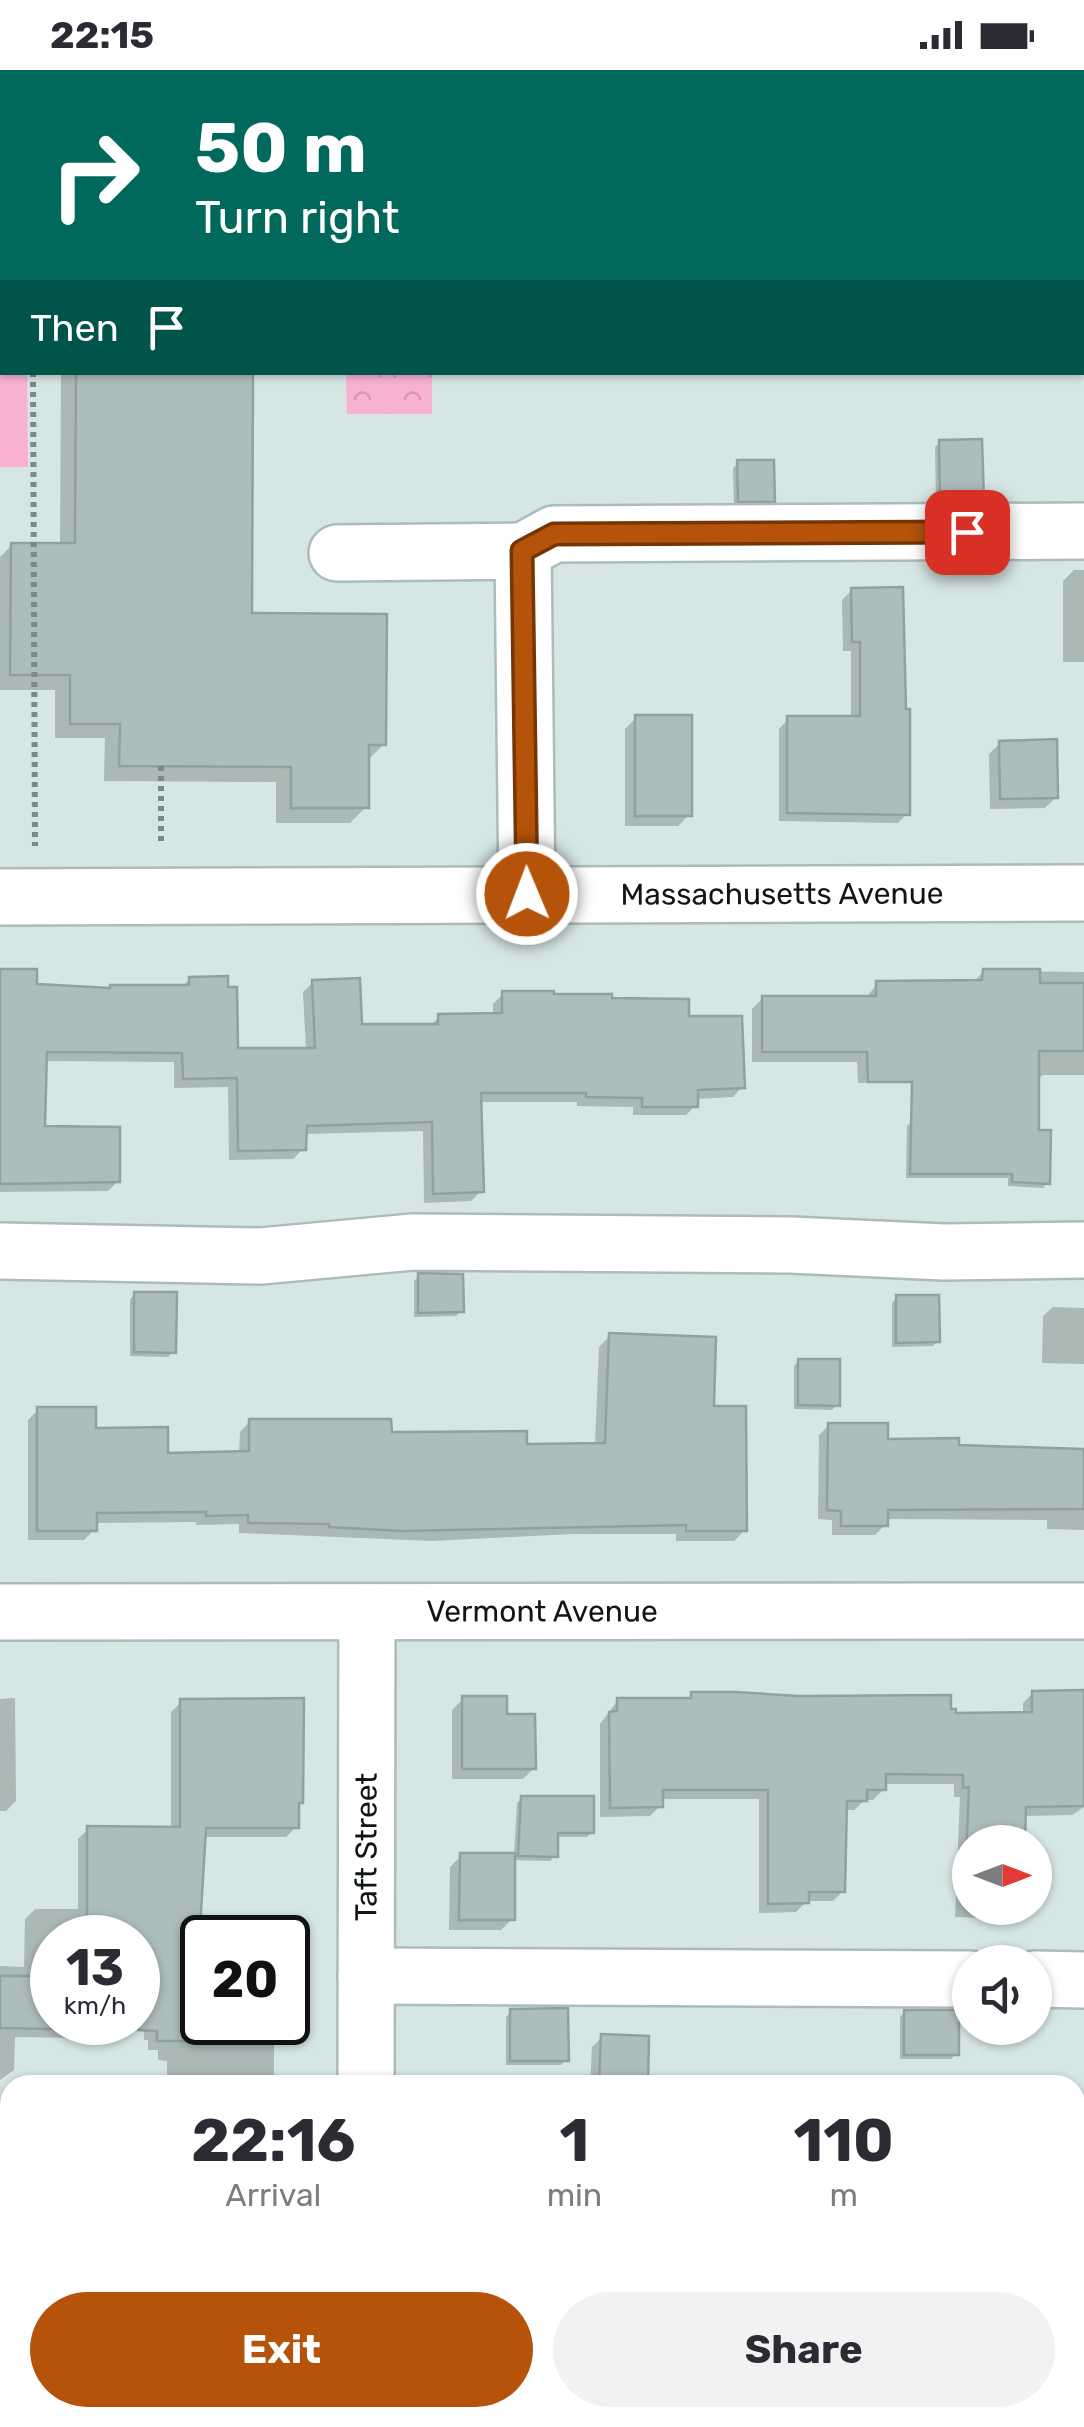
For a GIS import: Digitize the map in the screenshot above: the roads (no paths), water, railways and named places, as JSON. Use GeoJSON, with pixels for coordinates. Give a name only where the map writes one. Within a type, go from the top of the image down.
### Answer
{"type":"FeatureCollection","features":[{"type":"Feature","properties":{"kind":"street"},"geometry":{"type":"LineString","coordinates":[[337,552],[522,551],[554,534],[1084,531]]}},
{"type":"Feature","properties":{"kind":"street"},"geometry":{"type":"LineString","coordinates":[[522,551],[527,894]]}},
{"type":"Feature","properties":{"kind":"street","name":"Massachusetts Avenue"},"geometry":{"type":"LineString","coordinates":[[18,877],[527,894],[1084,893]]}},
{"type":"Feature","properties":{"kind":"street"},"geometry":{"type":"LineString","coordinates":[[0,1251],[261,1256],[413,1242],[791,1245],[944,1252],[1084,1250]]}},
{"type":"Feature","properties":{"kind":"street","name":"Vermont Avenue"},"geometry":{"type":"LineString","coordinates":[[0,1612],[1084,1611]]}},
{"type":"Feature","properties":{"kind":"street","name":"Taft Street"},"geometry":{"type":"LineString","coordinates":[[366,2075],[367,1612]]}},
{"type":"Feature","properties":{"kind":"street"},"geometry":{"type":"LineString","coordinates":[[366,1976],[952,1979]]}},
{"type":"Feature","properties":{"kind":"street"},"geometry":{"type":"LineString","coordinates":[[1052,1979],[1084,1980]]}}]}
